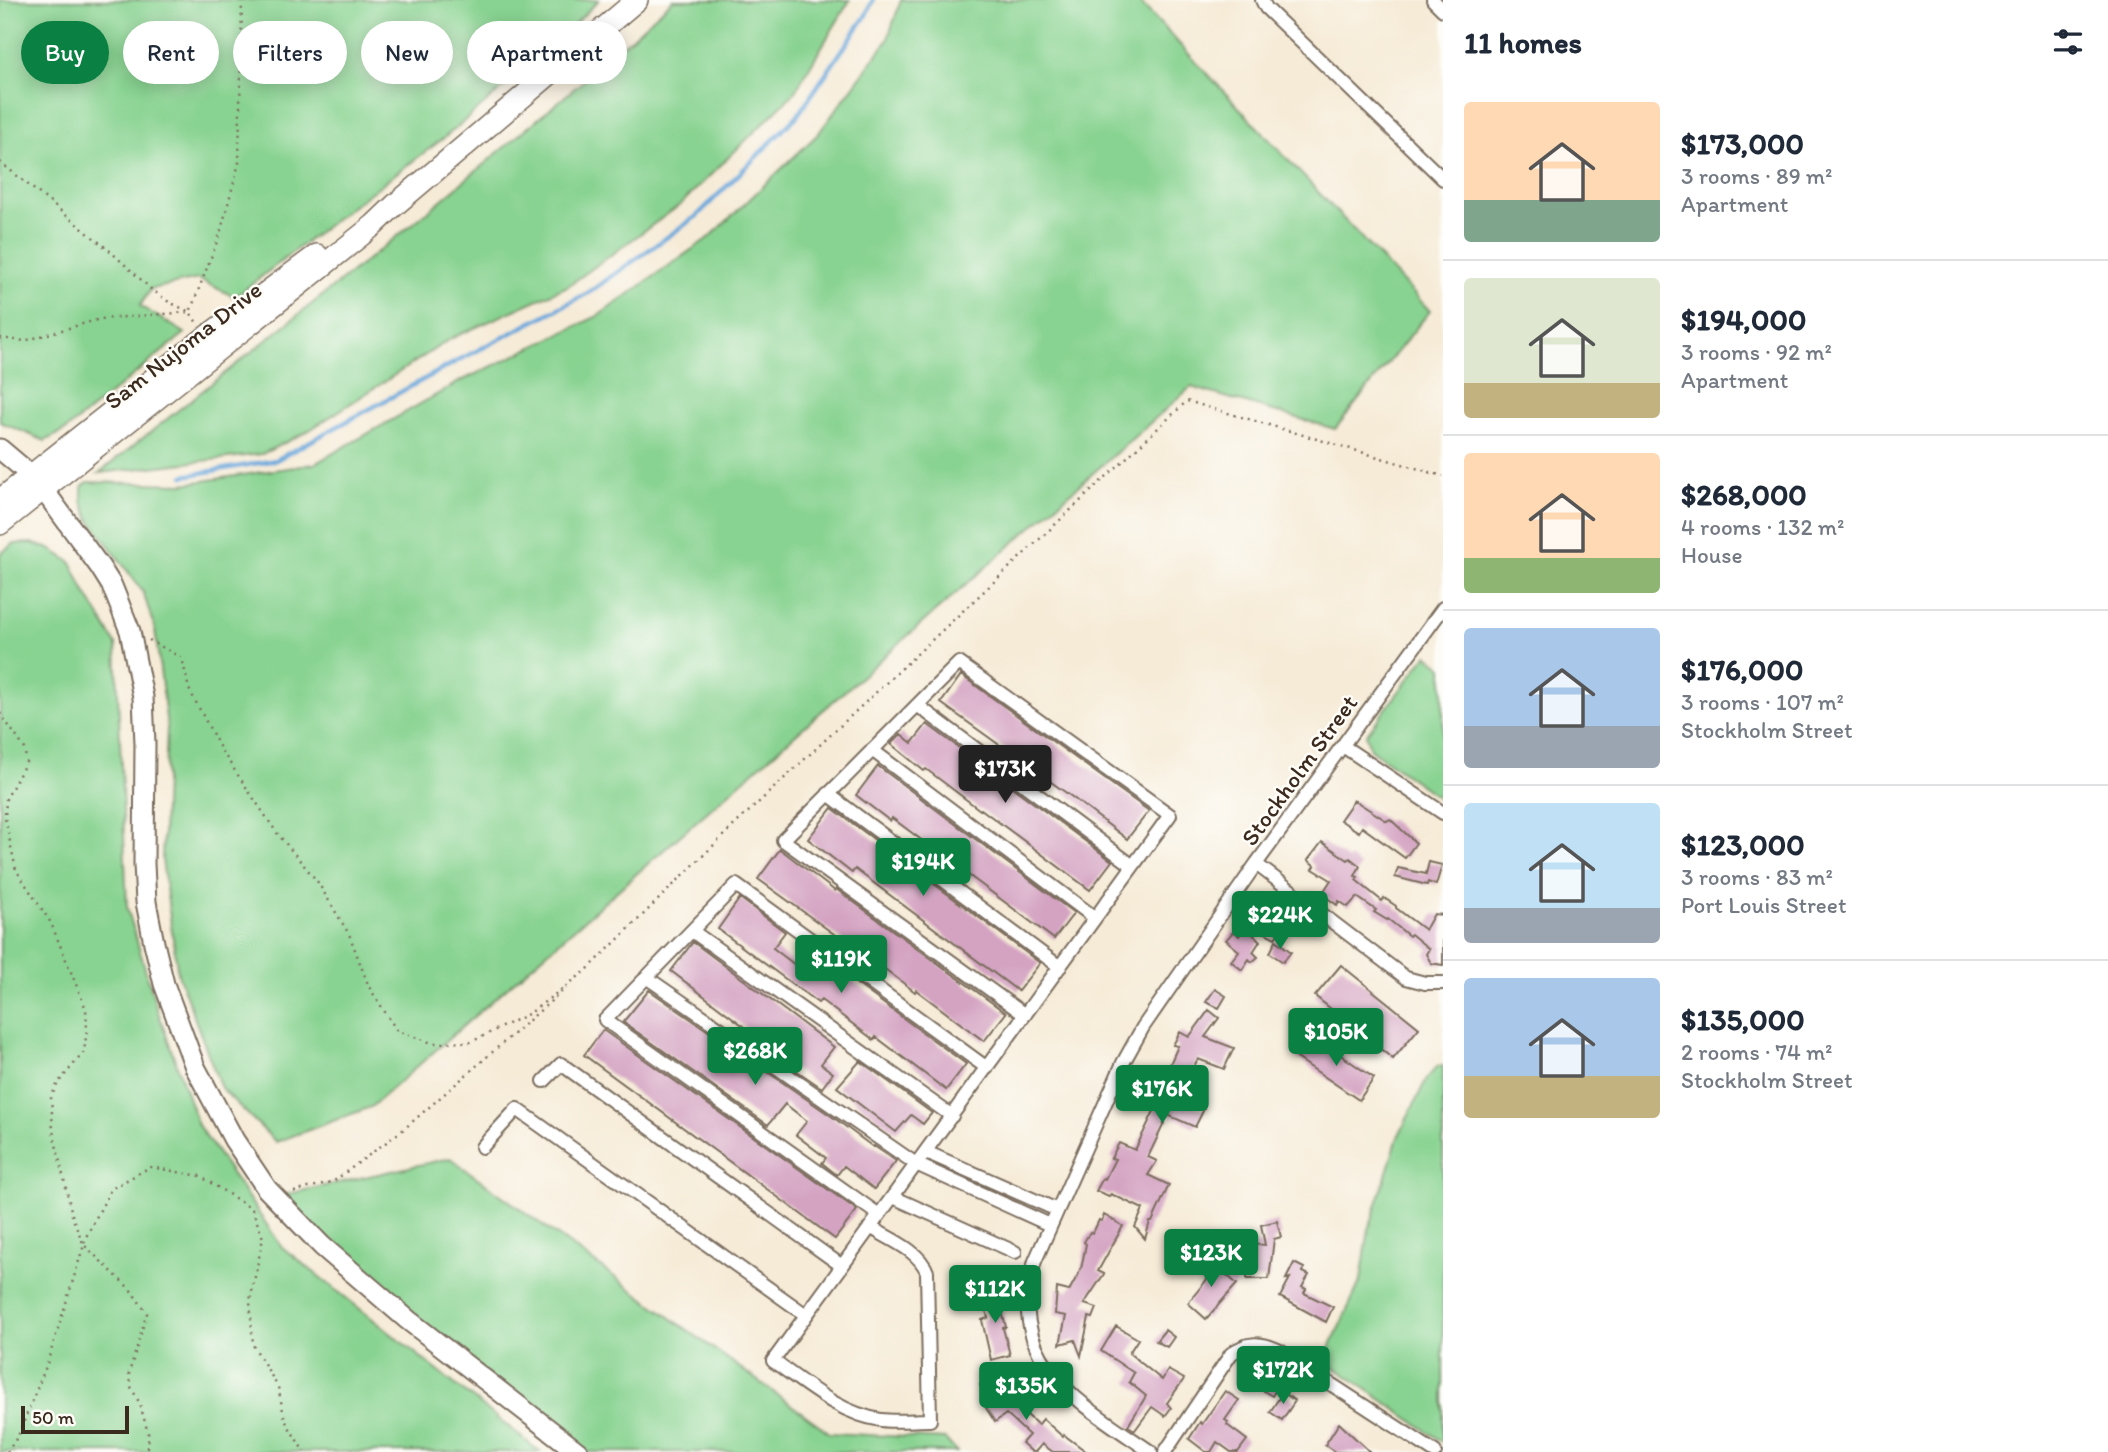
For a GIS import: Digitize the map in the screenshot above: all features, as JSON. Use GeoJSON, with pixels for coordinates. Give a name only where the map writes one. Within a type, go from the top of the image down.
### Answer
{"type":"FeatureCollection","features":[{"type":"Feature","properties":{"kind":"main road","name":"Sam Nujoma Drive"},"geometry":{"type":"LineString","coordinates":[[0,500],[37,483],[285,298],[637,0]]}},
{"type":"Feature","properties":{"kind":"main road","name":"Sam Nujoma Drive"},"geometry":{"type":"LineString","coordinates":[[0,524],[37,483],[206,337],[368,219],[395,205]]}},
{"type":"Feature","properties":{"kind":"main road"},"geometry":{"type":"LineString","coordinates":[[0,449],[37,483],[113,586],[130,631],[141,677],[144,709],[146,902],[164,984],[195,1067],[234,1140],[274,1197],[322,1246],[408,1320],[578,1452]]}},
{"type":"Feature","properties":{"kind":"street"},"geometry":{"type":"LineString","coordinates":[[1262,0],[1266,8],[1443,179]]}},
{"type":"Feature","properties":{"kind":"street"},"geometry":{"type":"LineString","coordinates":[[1433,0],[1443,10]]}},
{"type":"Feature","properties":{"kind":"street","name":"Stockholm Street"},"geometry":{"type":"LineString","coordinates":[[1151,1452],[1084,1406],[1060,1385],[1044,1364],[1026,1313],[1027,1284],[1050,1225],[1123,1063],[1143,1027],[1256,864],[1443,608]]}},
{"type":"Feature","properties":{"kind":"street"},"geometry":{"type":"LineString","coordinates":[[870,1227],[917,1256],[927,1272],[930,1420],[881,1420],[854,1412],[835,1404],[772,1361],[916,1164],[926,1152],[1170,815],[959,663],[783,840],[1025,1015]]}},
{"type":"Feature","properties":{"kind":"street"},"geometry":{"type":"LineString","coordinates":[[917,705],[1132,866]]}},
{"type":"Feature","properties":{"kind":"street"},"geometry":{"type":"LineString","coordinates":[[1343,746],[1443,813]]}},
{"type":"Feature","properties":{"kind":"street"},"geometry":{"type":"LineString","coordinates":[[872,750],[1096,918]]}},
{"type":"Feature","properties":{"kind":"street"},"geometry":{"type":"LineString","coordinates":[[828,794],[1060,967]]}},
{"type":"Feature","properties":{"kind":"street"},"geometry":{"type":"LineString","coordinates":[[1256,864],[1406,978],[1425,983],[1443,983]]}},
{"type":"Feature","properties":{"kind":"street"},"geometry":{"type":"LineString","coordinates":[[879,1215],[604,1020],[737,886],[987,1068]]}},
{"type":"Feature","properties":{"kind":"street"},"geometry":{"type":"LineString","coordinates":[[692,931],[952,1116]]}},
{"type":"Feature","properties":{"kind":"street"},"geometry":{"type":"LineString","coordinates":[[646,977],[916,1164],[1050,1225]]}},
{"type":"Feature","properties":{"kind":"street"},"geometry":{"type":"LineString","coordinates":[[544,1081],[561,1064],[842,1266]]}},
{"type":"Feature","properties":{"kind":"street"},"geometry":{"type":"LineString","coordinates":[[482,1147],[517,1109],[806,1315]]}},
{"type":"Feature","properties":{"kind":"street"},"geometry":{"type":"LineString","coordinates":[[926,1152],[1057,1210]]}},
{"type":"Feature","properties":{"kind":"street"},"geometry":{"type":"LineString","coordinates":[[893,1197],[1015,1252]]}},
{"type":"Feature","properties":{"kind":"street"},"geometry":{"type":"LineString","coordinates":[[1166,1452],[1231,1354],[1240,1347],[1258,1343],[1267,1344],[1280,1351],[1435,1452]]}},
{"type":"Feature","properties":{"kind":"path"},"geometry":{"type":"LineString","coordinates":[[190,312],[220,234],[239,163],[242,0]]}},
{"type":"Feature","properties":{"kind":"path"},"geometry":{"type":"LineString","coordinates":[[0,162],[110,251],[151,289],[169,303],[190,312],[206,337]]}},
{"type":"Feature","properties":{"kind":"path"},"geometry":{"type":"LineString","coordinates":[[0,338],[24,341],[100,319],[190,312]]}},
{"type":"Feature","properties":{"kind":"path"},"geometry":{"type":"LineString","coordinates":[[274,1197],[334,1181],[404,1129],[586,971],[727,832],[1187,401],[1443,476]]}},
{"type":"Feature","properties":{"kind":"path"},"geometry":{"type":"LineString","coordinates":[[130,631],[182,658],[189,689],[221,750],[277,834],[317,881],[349,934],[369,987],[397,1031],[432,1042],[471,1042],[530,1013],[586,971]]}},
{"type":"Feature","properties":{"kind":"path"},"geometry":{"type":"LineString","coordinates":[[0,713],[25,749],[26,762],[6,799],[5,818],[16,870],[51,923],[86,1009],[84,1052],[58,1083],[51,1097],[53,1131],[72,1219],[84,1245],[130,1289],[147,1312],[129,1373],[130,1385],[140,1404],[149,1437],[146,1452]]}},
{"type":"Feature","properties":{"kind":"path"},"geometry":{"type":"LineString","coordinates":[[7,1452],[18,1436],[47,1364],[87,1235],[111,1189],[150,1167],[200,1176],[252,1209],[263,1238],[250,1301],[253,1345],[278,1387],[285,1420],[304,1452]]}},
{"type":"Feature","properties":{"kind":"green space"},"geometry":{"type":"Polygon","coordinates":[[[0,0],[599,0],[578,21],[467,21],[467,84],[508,84],[444,138],[235,297],[198,279],[151,289],[140,306],[185,333],[66,430],[45,441],[0,422],[0,0]]]}},
{"type":"Feature","properties":{"kind":"green space"},"geometry":{"type":"Polygon","coordinates":[[[673,0],[850,0],[794,93],[680,205],[568,286],[452,338],[305,433],[262,454],[99,473],[415,222],[580,84],[627,84],[627,41],[673,0]]]}},
{"type":"Feature","properties":{"kind":"green space"},"geometry":{"type":"Polygon","coordinates":[[[901,0],[1138,0],[1430,311],[1335,429],[1191,387],[371,1107],[276,1142],[221,1088],[178,974],[162,860],[167,727],[155,629],[143,592],[90,520],[82,501],[82,487],[88,482],[183,484],[314,464],[461,381],[598,316],[711,236],[818,134],[887,41],[901,0]]]}},
{"type":"Feature","properties":{"kind":"green space"},"geometry":{"type":"Polygon","coordinates":[[[32,543],[50,549],[71,562],[85,592],[116,644],[127,907],[156,1006],[198,1125],[282,1247],[540,1452],[0,1452],[0,554],[13,544],[32,543]]]}},
{"type":"Feature","properties":{"kind":"green space"},"geometry":{"type":"Polygon","coordinates":[[[1427,655],[1443,667],[1443,801],[1370,749],[1366,735],[1427,655]]]}},
{"type":"Feature","properties":{"kind":"green space"},"geometry":{"type":"Polygon","coordinates":[[[1438,1066],[1443,1066],[1443,1442],[1324,1360],[1361,1280],[1369,1229],[1398,1137],[1427,1078],[1438,1066]]]}},
{"type":"Feature","properties":{"kind":"green space"},"geometry":{"type":"Polygon","coordinates":[[[450,1158],[830,1433],[945,1439],[957,1452],[578,1452],[274,1197],[450,1158]]]}},
{"type":"Feature","properties":{"kind":"building"},"geometry":{"type":"Polygon","coordinates":[[[961,675],[1149,811],[1127,839],[941,703],[961,675]]]}},
{"type":"Feature","properties":{"kind":"building"},"geometry":{"type":"Polygon","coordinates":[[[927,724],[1112,861],[1090,890],[926,769],[924,771],[891,744],[901,734],[912,743],[927,724]]]}},
{"type":"Feature","properties":{"kind":"building"},"geometry":{"type":"Polygon","coordinates":[[[878,766],[1074,913],[1054,939],[892,818],[890,821],[856,795],[878,766]]]}},
{"type":"Feature","properties":{"kind":"building"},"geometry":{"type":"Polygon","coordinates":[[[1354,800],[1387,821],[1390,819],[1416,843],[1405,858],[1362,827],[1359,832],[1340,820],[1354,800]]]}},
{"type":"Feature","properties":{"kind":"building"},"geometry":{"type":"Polygon","coordinates":[[[832,808],[1040,963],[1018,991],[855,869],[852,873],[808,839],[832,808]]]}},
{"type":"Feature","properties":{"kind":"building"},"geometry":{"type":"Polygon","coordinates":[[[1322,842],[1360,866],[1356,880],[1382,901],[1384,898],[1396,906],[1425,930],[1434,914],[1443,915],[1443,965],[1431,963],[1426,954],[1429,949],[1411,934],[1409,936],[1388,919],[1374,912],[1376,910],[1357,897],[1348,907],[1339,901],[1337,905],[1322,894],[1331,880],[1313,869],[1315,866],[1308,860],[1322,842]]]}},
{"type":"Feature","properties":{"kind":"building"},"geometry":{"type":"Polygon","coordinates":[[[780,849],[1006,1013],[984,1041],[758,879],[780,849]]]}},
{"type":"Feature","properties":{"kind":"building"},"geometry":{"type":"Polygon","coordinates":[[[1429,862],[1442,865],[1436,885],[1395,877],[1398,868],[1426,874],[1429,862]]]}},
{"type":"Feature","properties":{"kind":"building"},"geometry":{"type":"Polygon","coordinates":[[[740,898],[785,932],[773,948],[795,965],[809,949],[966,1064],[946,1090],[876,1037],[874,1040],[821,1000],[818,1003],[718,929],[740,898]]]}},
{"type":"Feature","properties":{"kind":"building"},"geometry":{"type":"Polygon","coordinates":[[[1270,912],[1279,920],[1275,924],[1282,929],[1275,938],[1256,928],[1263,916],[1265,918],[1270,912]]]}},
{"type":"Feature","properties":{"kind":"building"},"geometry":{"type":"Polygon","coordinates":[[[1245,927],[1260,941],[1253,952],[1258,957],[1252,962],[1249,959],[1242,970],[1231,961],[1239,951],[1226,940],[1234,931],[1239,936],[1245,927]]]}},
{"type":"Feature","properties":{"kind":"building"},"geometry":{"type":"Polygon","coordinates":[[[1276,940],[1291,952],[1283,962],[1270,953],[1276,940]]]}},
{"type":"Feature","properties":{"kind":"building"},"geometry":{"type":"Polygon","coordinates":[[[693,942],[834,1047],[821,1064],[833,1073],[822,1088],[771,1053],[774,1049],[671,971],[693,942]]]}},
{"type":"Feature","properties":{"kind":"building"},"geometry":{"type":"Polygon","coordinates":[[[1341,965],[1419,1028],[1393,1059],[1315,996],[1341,965]]]}},
{"type":"Feature","properties":{"kind":"building"},"geometry":{"type":"Polygon","coordinates":[[[1215,989],[1226,996],[1219,1008],[1206,1002],[1215,989]]]}},
{"type":"Feature","properties":{"kind":"building"},"geometry":{"type":"Polygon","coordinates":[[[649,990],[896,1161],[874,1189],[844,1166],[837,1175],[822,1163],[826,1158],[796,1135],[807,1121],[785,1104],[768,1125],[623,1022],[649,990]]]}},
{"type":"Feature","properties":{"kind":"building"},"geometry":{"type":"Polygon","coordinates":[[[1209,1010],[1219,1018],[1205,1037],[1234,1048],[1224,1069],[1198,1059],[1190,1073],[1184,1070],[1173,1089],[1188,1096],[1184,1103],[1204,1109],[1195,1127],[1168,1115],[1148,1157],[1157,1161],[1148,1175],[1169,1185],[1150,1222],[1145,1239],[1135,1227],[1143,1209],[1111,1194],[1109,1196],[1096,1191],[1115,1159],[1111,1158],[1119,1143],[1135,1150],[1158,1103],[1158,1099],[1141,1090],[1148,1077],[1164,1085],[1178,1046],[1173,1045],[1180,1032],[1189,1037],[1209,1010]]]}},
{"type":"Feature","properties":{"kind":"building"},"geometry":{"type":"Polygon","coordinates":[[[603,1030],[857,1210],[835,1239],[584,1055],[603,1030]]]}},
{"type":"Feature","properties":{"kind":"building"},"geometry":{"type":"Polygon","coordinates":[[[1313,1036],[1374,1078],[1359,1100],[1297,1058],[1313,1036]]]}},
{"type":"Feature","properties":{"kind":"building"},"geometry":{"type":"Polygon","coordinates":[[[860,1061],[932,1113],[923,1124],[911,1115],[896,1132],[837,1087],[860,1061]]]}},
{"type":"Feature","properties":{"kind":"building"},"geometry":{"type":"Polygon","coordinates":[[[1104,1215],[1123,1226],[1098,1271],[1104,1274],[1084,1304],[1097,1308],[1093,1318],[1089,1317],[1081,1356],[1075,1340],[1060,1344],[1066,1316],[1055,1314],[1057,1288],[1069,1291],[1081,1269],[1086,1244],[1084,1242],[1104,1215]]]}},
{"type":"Feature","properties":{"kind":"building"},"geometry":{"type":"Polygon","coordinates":[[[1277,1221],[1281,1237],[1274,1239],[1269,1279],[1247,1279],[1248,1256],[1239,1255],[1242,1243],[1265,1245],[1261,1225],[1277,1221]]]}},
{"type":"Feature","properties":{"kind":"building"},"geometry":{"type":"Polygon","coordinates":[[[1205,1256],[1237,1284],[1206,1319],[1188,1303],[1208,1278],[1196,1267],[1205,1256]]]}},
{"type":"Feature","properties":{"kind":"building"},"geometry":{"type":"Polygon","coordinates":[[[1294,1263],[1304,1268],[1303,1272],[1309,1275],[1302,1287],[1306,1289],[1304,1293],[1333,1307],[1326,1322],[1280,1297],[1294,1263]]]}},
{"type":"Feature","properties":{"kind":"building"},"geometry":{"type":"Polygon","coordinates":[[[1000,1289],[1004,1303],[1000,1304],[1006,1327],[1003,1328],[1010,1355],[991,1360],[982,1320],[988,1318],[982,1294],[1000,1289]]]}},
{"type":"Feature","properties":{"kind":"building"},"geometry":{"type":"Polygon","coordinates":[[[1116,1326],[1138,1339],[1129,1353],[1162,1380],[1168,1370],[1184,1379],[1167,1403],[1171,1408],[1165,1416],[1152,1407],[1135,1430],[1128,1426],[1146,1396],[1129,1382],[1134,1373],[1101,1351],[1116,1326]]]}},
{"type":"Feature","properties":{"kind":"building"},"geometry":{"type":"Polygon","coordinates":[[[1165,1330],[1174,1337],[1167,1347],[1156,1341],[1165,1330]]]}},
{"type":"Feature","properties":{"kind":"building"},"geometry":{"type":"Polygon","coordinates":[[[1252,1364],[1262,1371],[1260,1374],[1279,1385],[1272,1396],[1254,1385],[1250,1390],[1239,1383],[1252,1364]]]}},
{"type":"Feature","properties":{"kind":"building"},"geometry":{"type":"Polygon","coordinates":[[[993,1377],[1012,1401],[1038,1425],[1043,1419],[1063,1437],[1064,1435],[1087,1452],[1053,1452],[1042,1444],[1032,1452],[1022,1443],[1029,1435],[1006,1414],[995,1422],[986,1408],[992,1404],[980,1385],[993,1377]]]}},
{"type":"Feature","properties":{"kind":"building"},"geometry":{"type":"Polygon","coordinates":[[[1225,1391],[1239,1400],[1225,1420],[1227,1425],[1247,1440],[1238,1452],[1231,1452],[1217,1442],[1211,1452],[1206,1452],[1189,1439],[1225,1391]]]}},
{"type":"Feature","properties":{"kind":"building"},"geometry":{"type":"Polygon","coordinates":[[[1283,1392],[1295,1401],[1282,1420],[1270,1412],[1283,1392]]]}},
{"type":"Feature","properties":{"kind":"building"},"geometry":{"type":"Polygon","coordinates":[[[1339,1423],[1370,1452],[1335,1452],[1325,1445],[1339,1423]]]}},
{"type":"Feature","properties":{"kind":"waterway"},"geometry":{"type":"LineString","coordinates":[[184,476],[276,460],[588,293],[697,216],[797,116],[865,17],[873,0]]}}]}
